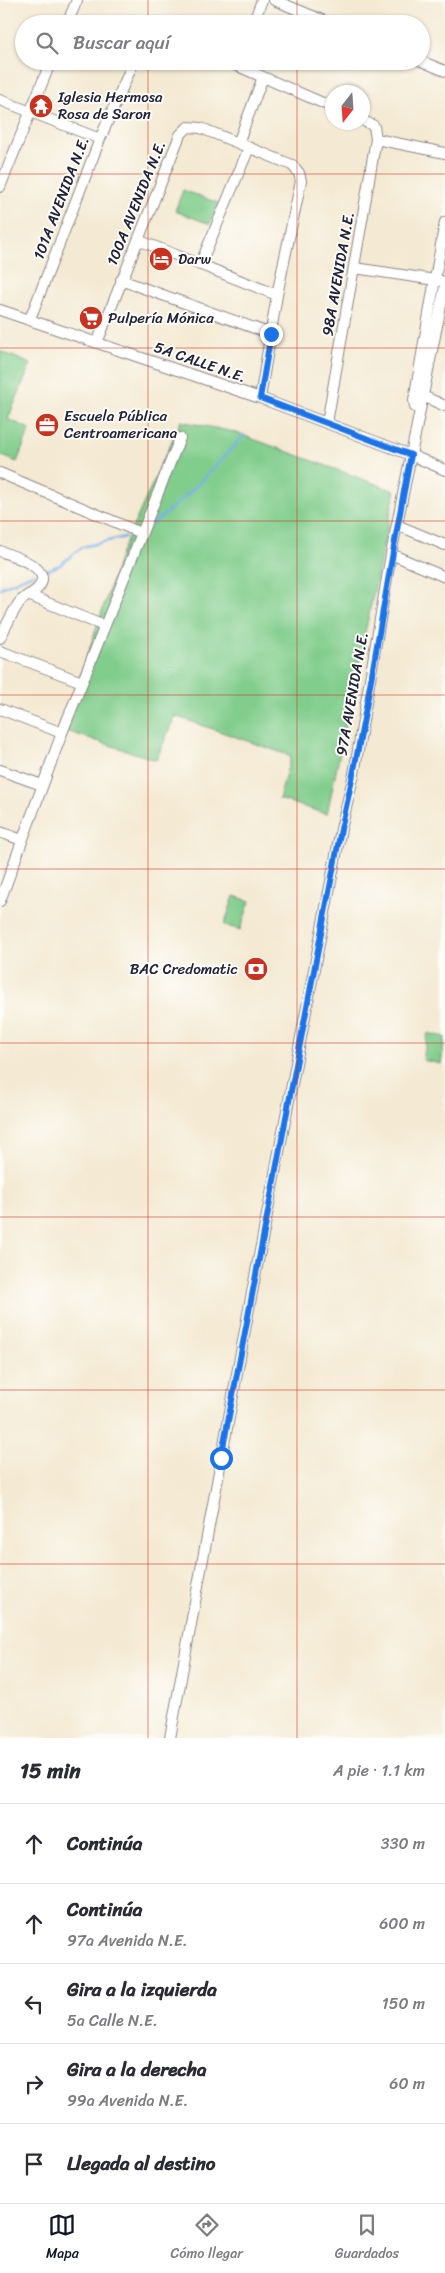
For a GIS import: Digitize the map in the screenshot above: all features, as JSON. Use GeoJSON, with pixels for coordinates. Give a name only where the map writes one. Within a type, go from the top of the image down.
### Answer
{"type":"FeatureCollection","features":[{"type":"Feature","properties":{"kind":"street"},"geometry":{"type":"LineString","coordinates":[[71,15],[77,0]]}},
{"type":"Feature","properties":{"kind":"street"},"geometry":{"type":"LineString","coordinates":[[256,15],[262,0]]}},
{"type":"Feature","properties":{"kind":"street"},"geometry":{"type":"LineString","coordinates":[[274,0],[310,15]]}},
{"type":"Feature","properties":{"kind":"street"},"geometry":{"type":"LineString","coordinates":[[430,65],[445,71]]}},
{"type":"Feature","properties":{"kind":"street"},"geometry":{"type":"LineString","coordinates":[[0,187],[47,70]]}},
{"type":"Feature","properties":{"kind":"street","name":"101A AVENIDA N.E."},"geometry":{"type":"LineString","coordinates":[[30,319],[100,140],[130,70]]}},
{"type":"Feature","properties":{"kind":"street"},"geometry":{"type":"LineString","coordinates":[[250,70],[325,104]]}},
{"type":"Feature","properties":{"kind":"street"},"geometry":{"type":"LineString","coordinates":[[260,398],[277,295],[301,181],[299,173],[292,165],[238,144],[262,77]]}},
{"type":"Feature","properties":{"kind":"street"},"geometry":{"type":"LineString","coordinates":[[0,100],[100,140]]}},
{"type":"Feature","properties":{"kind":"street"},"geometry":{"type":"LineString","coordinates":[[370,124],[374,126],[376,134],[445,153]]}},
{"type":"Feature","properties":{"kind":"street","name":"100A AVENIDA N.E."},"geometry":{"type":"LineString","coordinates":[[97,343],[180,135],[188,127],[200,128],[238,144]]}},
{"type":"Feature","properties":{"kind":"street","name":"98A AVENIDA N.E."},"geometry":{"type":"LineString","coordinates":[[327,423],[355,268],[376,134]]}},
{"type":"Feature","properties":{"kind":"street"},"geometry":{"type":"LineString","coordinates":[[200,265],[249,148]]}},
{"type":"Feature","properties":{"kind":"street"},"geometry":{"type":"LineString","coordinates":[[420,409],[415,407],[414,400],[443,286],[445,222]]}},
{"type":"Feature","properties":{"kind":"street"},"geometry":{"type":"LineString","coordinates":[[138,240],[277,295]]}},
{"type":"Feature","properties":{"kind":"street"},"geometry":{"type":"LineString","coordinates":[[355,268],[443,286]]}},
{"type":"Feature","properties":{"kind":"street"},"geometry":{"type":"LineString","coordinates":[[121,280],[271,334]]}},
{"type":"Feature","properties":{"kind":"street","name":"97A AVENIDA N.E."},"geometry":{"type":"LineString","coordinates":[[170,1738],[288,1106],[341,829],[354,774],[391,554],[420,409],[440,337],[443,286]]}},
{"type":"Feature","properties":{"kind":"street","name":"5A CALLE N.E."},"geometry":{"type":"LineString","coordinates":[[0,310],[260,398],[411,455],[445,470]]}},
{"type":"Feature","properties":{"kind":"street"},"geometry":{"type":"LineString","coordinates":[[423,396],[445,406]]}},
{"type":"Feature","properties":{"kind":"street"},"geometry":{"type":"LineString","coordinates":[[1,898],[62,733],[180,438]]}},
{"type":"Feature","properties":{"kind":"street"},"geometry":{"type":"LineString","coordinates":[[0,473],[141,533]]}},
{"type":"Feature","properties":{"kind":"street"},"geometry":{"type":"LineString","coordinates":[[397,525],[445,545]]}},
{"type":"Feature","properties":{"kind":"street"},"geometry":{"type":"LineString","coordinates":[[0,551],[39,570],[42,583],[37,590],[20,601],[0,638]]}},
{"type":"Feature","properties":{"kind":"street"},"geometry":{"type":"LineString","coordinates":[[391,554],[445,576]]}},
{"type":"Feature","properties":{"kind":"street"},"geometry":{"type":"LineString","coordinates":[[28,595],[104,626]]}},
{"type":"Feature","properties":{"kind":"street"},"geometry":{"type":"LineString","coordinates":[[0,650],[82,682]]}},
{"type":"Feature","properties":{"kind":"street"},"geometry":{"type":"LineString","coordinates":[[0,709],[62,733]]}},
{"type":"Feature","properties":{"kind":"street"},"geometry":{"type":"LineString","coordinates":[[0,770],[42,785]]}},
{"type":"Feature","properties":{"kind":"street"},"geometry":{"type":"LineString","coordinates":[[0,832],[22,840]]}},
{"type":"Feature","properties":{"kind":"green space"},"geometry":{"type":"Polygon","coordinates":[[[183,190],[218,203],[210,224],[175,211],[183,190]]]}},
{"type":"Feature","properties":{"kind":"green space"},"geometry":{"type":"Polygon","coordinates":[[[0,351],[31,364],[8,419],[30,429],[17,462],[0,455],[0,351]]]}},
{"type":"Feature","properties":{"kind":"green space"},"geometry":{"type":"Polygon","coordinates":[[[181,421],[234,432],[395,491],[327,814],[279,799],[291,756],[175,716],[156,760],[63,730],[121,553],[181,421]]]}},
{"type":"Feature","properties":{"kind":"green space"},"geometry":{"type":"Polygon","coordinates":[[[234,896],[250,901],[240,930],[224,925],[234,896]]]}},
{"type":"Feature","properties":{"kind":"green space"},"geometry":{"type":"Polygon","coordinates":[[[428,1033],[445,1037],[441,1064],[423,1060],[428,1033]]]}},
{"type":"Feature","properties":{"kind":"waterway"},"geometry":{"type":"LineString","coordinates":[[148,527],[187,495],[244,435]]}},
{"type":"Feature","properties":{"kind":"waterway"},"geometry":{"type":"LineString","coordinates":[[45,571],[60,565],[82,547],[125,537]]}},
{"type":"Feature","properties":{"kind":"waterway"},"geometry":{"type":"LineString","coordinates":[[0,588],[33,574]]}},
{"type":"Feature","properties":{"kind":"place","name":"Iglesia Hermosa Rosa de Saron"},"geometry":{"type":"Point","coordinates":[41,106]}},
{"type":"Feature","properties":{"kind":"place","name":"Darw"},"geometry":{"type":"Point","coordinates":[161,259]}},
{"type":"Feature","properties":{"kind":"place","name":"Pulpería Mónica"},"geometry":{"type":"Point","coordinates":[91,318]}},
{"type":"Feature","properties":{"kind":"place","name":"Escuela Pública Centroamericana"},"geometry":{"type":"Point","coordinates":[47,425]}},
{"type":"Feature","properties":{"kind":"place","name":"BAC Credomatic"},"geometry":{"type":"Point","coordinates":[256,969]}},
{"type":"Feature","properties":{"kind":"route"},"geometry":{"type":"LineString","coordinates":[[221,1458],[341,829],[354,774],[391,554],[411,455],[260,398],[271,334]]}}]}
